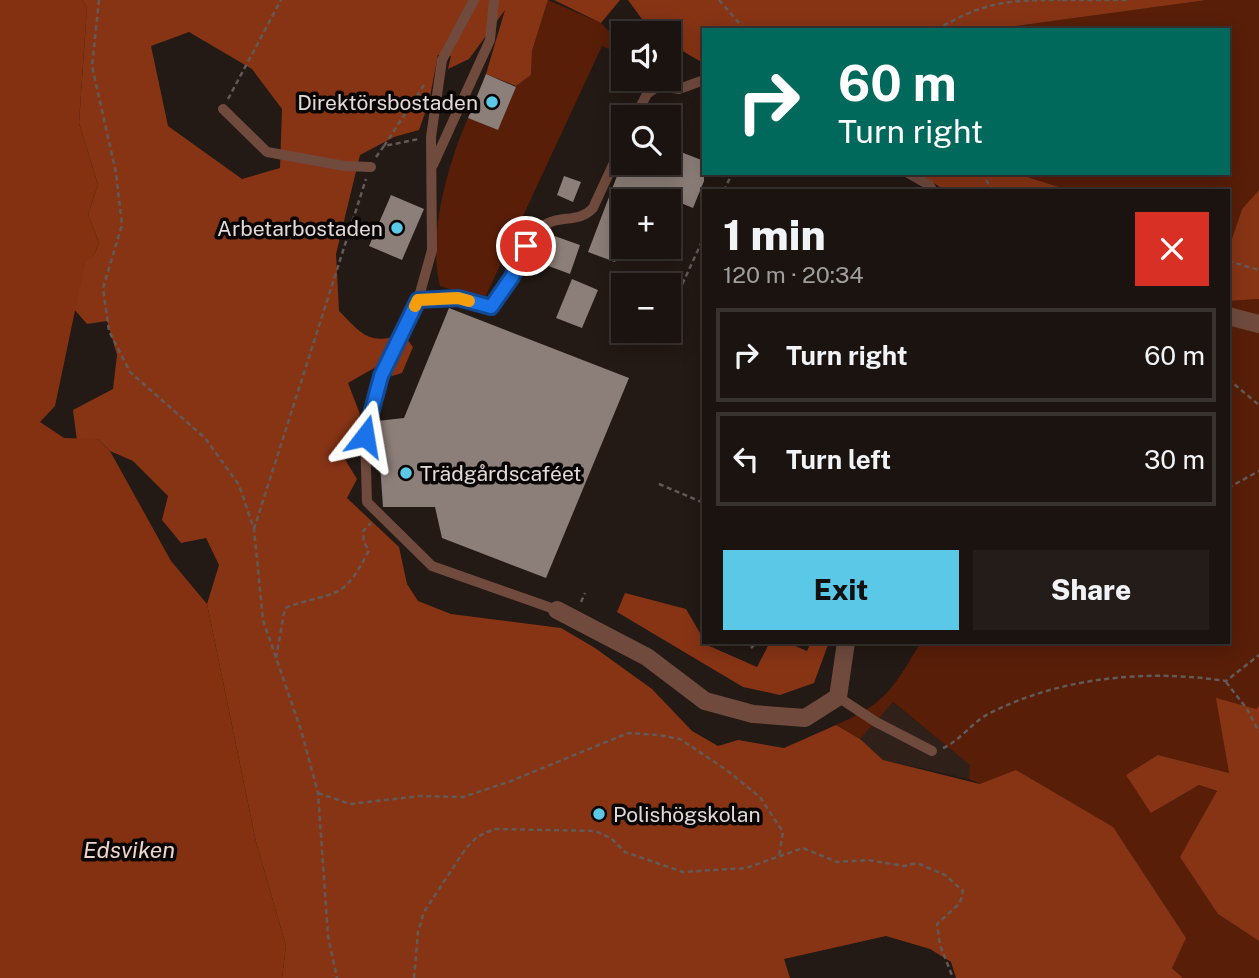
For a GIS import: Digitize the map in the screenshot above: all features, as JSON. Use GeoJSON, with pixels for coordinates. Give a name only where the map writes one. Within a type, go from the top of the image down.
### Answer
{"type":"FeatureCollection","features":[{"type":"Feature","properties":{"kind":"street"},"geometry":{"type":"LineString","coordinates":[[1230,317],[1259,324]]}},
{"type":"Feature","properties":{"kind":"street"},"geometry":{"type":"LineString","coordinates":[[558,610],[647,657],[705,701],[753,714],[805,718],[838,697],[846,644]]}},
{"type":"Feature","properties":{"kind":"lane"},"geometry":{"type":"LineString","coordinates":[[474,0],[442,60],[431,137],[432,250],[418,300],[381,376],[365,436],[367,502],[378,516],[432,566],[558,610]]}},
{"type":"Feature","properties":{"kind":"lane"},"geometry":{"type":"LineString","coordinates":[[431,169],[490,40],[494,0]]}},
{"type":"Feature","properties":{"kind":"lane"},"geometry":{"type":"LineString","coordinates":[[641,105],[647,94],[658,86],[679,89],[702,81]]}},
{"type":"Feature","properties":{"kind":"lane"},"geometry":{"type":"LineString","coordinates":[[223,109],[267,152],[345,166],[370,167]]}},
{"type":"Feature","properties":{"kind":"lane"},"geometry":{"type":"LineString","coordinates":[[418,300],[458,298],[491,307],[512,277],[526,246],[542,226],[586,216],[593,208],[611,169]]}},
{"type":"Feature","properties":{"kind":"lane"},"geometry":{"type":"LineString","coordinates":[[912,175],[932,189]]}},
{"type":"Feature","properties":{"kind":"lane"},"geometry":{"type":"LineString","coordinates":[[838,697],[876,722],[932,751]]}},
{"type":"Feature","properties":{"kind":"path"},"geometry":{"type":"LineString","coordinates":[[99,0],[92,65],[116,173],[122,225],[103,288],[108,331],[130,372],[205,438],[239,485],[254,529],[263,620],[301,730],[318,793],[328,936],[337,978]]}},
{"type":"Feature","properties":{"kind":"path"},"geometry":{"type":"LineString","coordinates":[[223,109],[281,0]]}},
{"type":"Feature","properties":{"kind":"path"},"geometry":{"type":"LineString","coordinates":[[719,0],[743,28]]}},
{"type":"Feature","properties":{"kind":"path"},"geometry":{"type":"LineString","coordinates":[[940,28],[986,5],[1009,0],[1130,0]]}},
{"type":"Feature","properties":{"kind":"path"},"geometry":{"type":"LineString","coordinates":[[254,529],[370,167],[442,60]]}},
{"type":"Feature","properties":{"kind":"path"},"geometry":{"type":"LineString","coordinates":[[383,146],[431,137]]}},
{"type":"Feature","properties":{"kind":"path"},"geometry":{"type":"LineString","coordinates":[[681,287],[702,241]]}},
{"type":"Feature","properties":{"kind":"path"},"geometry":{"type":"LineString","coordinates":[[1230,262],[1259,270]]}},
{"type":"Feature","properties":{"kind":"path"},"geometry":{"type":"LineString","coordinates":[[1230,381],[1259,405]]}},
{"type":"Feature","properties":{"kind":"path"},"geometry":{"type":"LineString","coordinates":[[1230,487],[1259,471]]}},
{"type":"Feature","properties":{"kind":"path"},"geometry":{"type":"LineString","coordinates":[[659,484],[702,502]]}},
{"type":"Feature","properties":{"kind":"path"},"geometry":{"type":"LineString","coordinates":[[275,661],[285,608],[315,597],[343,591],[359,571],[369,550],[364,542],[363,531],[378,516]]}},
{"type":"Feature","properties":{"kind":"path"},"geometry":{"type":"LineString","coordinates":[[751,648],[755,644]]}},
{"type":"Feature","properties":{"kind":"path"},"geometry":{"type":"LineString","coordinates":[[1226,681],[1259,655]]}},
{"type":"Feature","properties":{"kind":"path"},"geometry":{"type":"LineString","coordinates":[[932,751],[948,746],[986,715],[1018,700],[1069,686],[1151,675],[1192,676],[1226,681],[1247,709],[1259,732]]}},
{"type":"Feature","properties":{"kind":"path"},"geometry":{"type":"LineString","coordinates":[[318,793],[350,804],[420,796],[463,797],[511,781],[628,733],[658,735],[680,739],[760,797],[783,832],[779,856]]}},
{"type":"Feature","properties":{"kind":"path"},"geometry":{"type":"LineString","coordinates":[[414,978],[418,932],[430,900],[466,848],[477,837],[494,829],[596,831],[611,838],[625,852],[683,872],[746,868],[803,848],[837,862],[868,860],[904,866],[917,863],[945,875],[962,891],[963,898],[937,924],[940,945],[953,978]]}},
{"type":"Feature","properties":{"kind":"shaded area"},"geometry":{"type":"Polygon","coordinates":[[[82,0],[548,0],[532,51],[531,75],[516,86],[486,74],[505,10],[469,59],[448,69],[451,56],[438,55],[429,102],[419,130],[394,137],[360,155],[336,254],[339,311],[367,336],[382,339],[403,334],[413,347],[402,373],[392,376],[383,363],[348,383],[360,414],[341,453],[357,479],[347,498],[399,547],[407,584],[418,601],[451,614],[561,628],[595,648],[652,689],[692,731],[718,746],[738,740],[784,748],[836,725],[860,739],[883,760],[980,784],[1016,770],[1113,827],[1186,938],[1172,968],[1183,978],[956,978],[951,962],[930,949],[886,936],[784,959],[790,978],[282,978],[286,946],[256,842],[207,604],[219,565],[206,538],[181,543],[162,520],[168,496],[133,461],[110,451],[98,439],[77,441],[73,410],[113,389],[117,355],[107,321],[87,324],[74,309],[85,262],[95,253],[99,243],[88,214],[98,185],[79,123],[87,7],[82,0]],[[189,32],[151,46],[168,126],[242,179],[280,168],[282,109],[252,69],[189,32]]]}},
{"type":"Feature","properties":{"kind":"shaded area"},"geometry":{"type":"Polygon","coordinates":[[[548,0],[601,23],[611,34],[611,50],[602,46],[484,300],[440,286],[436,245],[442,200],[453,156],[468,118],[498,130],[516,86],[531,75],[532,51],[548,0]]]}},
{"type":"Feature","properties":{"kind":"shaded area"},"geometry":{"type":"Polygon","coordinates":[[[554,0],[620,0],[601,23],[554,0]]]}},
{"type":"Feature","properties":{"kind":"shaded area"},"geometry":{"type":"Polygon","coordinates":[[[628,0],[1207,0],[1001,28],[702,28],[702,62],[681,50],[681,21],[643,21],[628,0]]]}},
{"type":"Feature","properties":{"kind":"shaded area"},"geometry":{"type":"Polygon","coordinates":[[[1207,0],[1259,0],[1259,190],[1242,209],[1232,240],[1230,189],[1066,189],[1021,175],[1230,175],[1230,28],[1001,28],[1207,0]]]}},
{"type":"Feature","properties":{"kind":"shaded area"},"geometry":{"type":"Polygon","coordinates":[[[921,175],[1020,175],[1066,189],[943,189],[921,175]]]}},
{"type":"Feature","properties":{"kind":"shaded area"},"geometry":{"type":"Polygon","coordinates":[[[1259,190],[1259,299],[1230,301],[1230,239],[1242,209],[1259,190]]]}},
{"type":"Feature","properties":{"kind":"shaded area"},"geometry":{"type":"Polygon","coordinates":[[[1259,299],[1259,760],[1217,701],[1229,773],[1158,755],[1151,813],[1199,785],[1218,792],[1218,914],[1259,941],[1259,978],[1183,978],[981,784],[969,779],[970,765],[893,702],[860,739],[836,725],[878,701],[895,683],[920,644],[1230,644],[1230,301],[1259,299]]]}},
{"type":"Feature","properties":{"kind":"shaded area"},"geometry":{"type":"Polygon","coordinates":[[[625,593],[686,609],[702,636],[702,644],[757,667],[769,644],[791,644],[807,651],[810,644],[828,644],[814,683],[780,695],[743,687],[617,612],[625,593]]]}},
{"type":"Feature","properties":{"kind":"shaded area"},"geometry":{"type":"Polygon","coordinates":[[[1216,698],[1256,709],[1259,706],[1259,941],[1218,914],[1180,857],[1217,791],[1199,785],[1151,813],[1126,775],[1158,755],[1229,773],[1216,698]]]}},
{"type":"Feature","properties":{"kind":"shaded area"},"geometry":{"type":"Polygon","coordinates":[[[892,702],[971,765],[969,779],[883,760],[860,739],[892,702]]]}},
{"type":"Feature","properties":{"kind":"water","name":"Edsviken"},"geometry":{"type":"Polygon","coordinates":[[[0,0],[82,0],[87,7],[79,123],[98,185],[88,214],[99,243],[95,253],[85,263],[55,406],[40,422],[64,438],[98,439],[110,451],[171,561],[207,604],[256,842],[286,946],[282,978],[0,978],[0,0]]]}},
{"type":"Feature","properties":{"kind":"building","name":"Direktörsbostaden"},"geometry":{"type":"Polygon","coordinates":[[[486,74],[516,87],[498,130],[468,118],[486,74]]]}},
{"type":"Feature","properties":{"kind":"building"},"geometry":{"type":"Polygon","coordinates":[[[681,152],[702,160],[704,181],[693,208],[681,203],[681,189],[612,189],[617,175],[681,175],[681,152]]]}},
{"type":"Feature","properties":{"kind":"building"},"geometry":{"type":"Polygon","coordinates":[[[564,176],[581,182],[573,202],[557,195],[564,176]]]}},
{"type":"Feature","properties":{"kind":"building"},"geometry":{"type":"Polygon","coordinates":[[[611,192],[611,259],[616,259],[615,262],[588,252],[611,192]]]}},
{"type":"Feature","properties":{"kind":"building","name":"Arbetarbostaden"},"geometry":{"type":"Polygon","coordinates":[[[391,195],[424,209],[402,260],[369,246],[391,195]]]}},
{"type":"Feature","properties":{"kind":"building"},"geometry":{"type":"Polygon","coordinates":[[[546,233],[580,245],[570,274],[535,261],[546,233]]]}},
{"type":"Feature","properties":{"kind":"building"},"geometry":{"type":"Polygon","coordinates":[[[572,279],[598,290],[582,328],[556,318],[572,279]]]}},
{"type":"Feature","properties":{"kind":"building"},"geometry":{"type":"Polygon","coordinates":[[[449,308],[629,378],[546,578],[442,538],[435,507],[383,507],[377,421],[404,418],[449,308]]]}},
{"type":"Feature","properties":{"kind":"slow traffic"},"geometry":{"type":"LineString","coordinates":[[415,306],[418,300],[458,298],[469,301]]}},
{"type":"Feature","properties":{"kind":"place","name":"Direktörsbostaden"},"geometry":{"type":"Point","coordinates":[492,102]}},
{"type":"Feature","properties":{"kind":"place","name":"Arbetarbostaden"},"geometry":{"type":"Point","coordinates":[397,228]}},
{"type":"Feature","properties":{"kind":"place","name":"Trädgårdscaféet"},"geometry":{"type":"Point","coordinates":[406,473]}},
{"type":"Feature","properties":{"kind":"place","name":"Polishögskolan"},"geometry":{"type":"Point","coordinates":[599,814]}},
{"type":"Feature","properties":{"kind":"route"},"geometry":{"type":"LineString","coordinates":[[365,436],[381,376],[418,300],[458,298],[491,307],[512,277],[526,246]]}}]}
